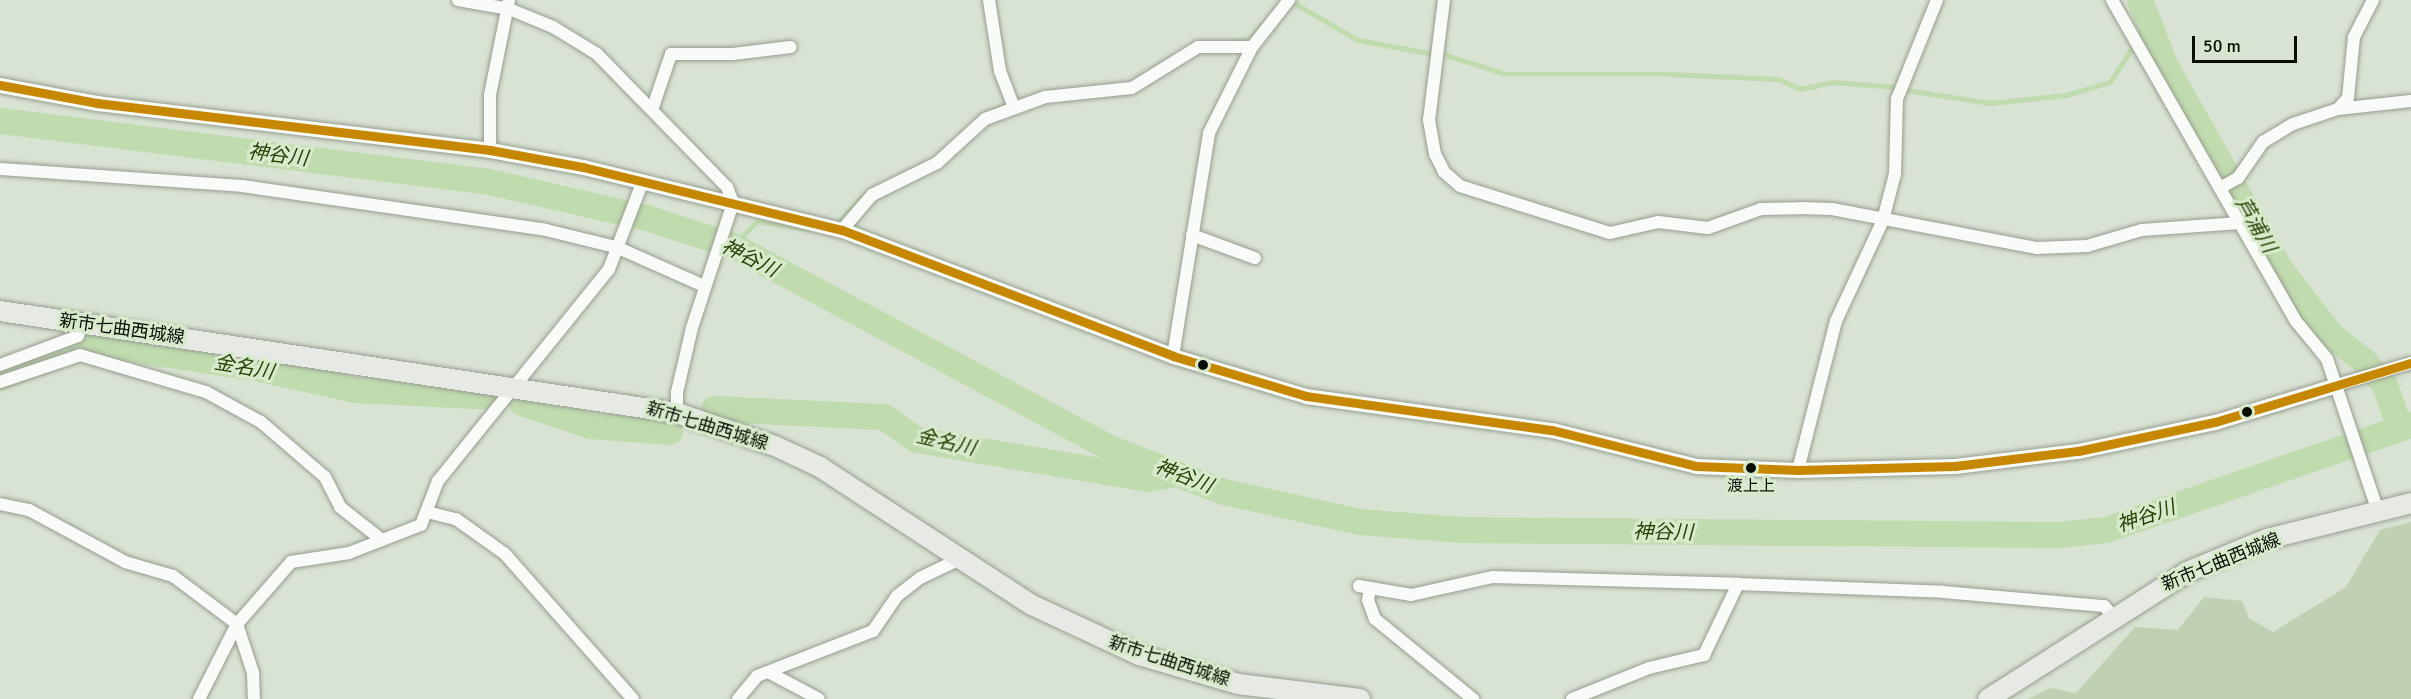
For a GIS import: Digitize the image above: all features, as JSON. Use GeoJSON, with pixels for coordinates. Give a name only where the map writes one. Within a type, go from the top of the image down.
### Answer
{"type":"FeatureCollection","features":[{"type":"Feature","properties":{"kind":"main road","name":"新市七曲西城線"},"geometry":{"type":"LineString","coordinates":[[0,311],[518,386],[677,413],[775,446],[820,467],[1032,605],[1139,655],[1238,684],[1360,699]]}},
{"type":"Feature","properties":{"kind":"main road","name":"新市七曲西城線"},"geometry":{"type":"LineString","coordinates":[[1988,699],[2113,616],[2187,572],[2267,539],[2375,502],[2409,501]]}},
{"type":"Feature","properties":{"kind":"street"},"geometry":{"type":"LineString","coordinates":[[458,0],[509,5],[597,54],[653,107],[727,187],[732,207],[714,266],[704,285],[677,392],[677,413]]}},
{"type":"Feature","properties":{"kind":"street"},"geometry":{"type":"LineString","coordinates":[[989,0],[1000,71],[1014,108]]}},
{"type":"Feature","properties":{"kind":"street"},"geometry":{"type":"LineString","coordinates":[[1173,356],[1209,133],[1252,48],[1289,0]]}},
{"type":"Feature","properties":{"kind":"street"},"geometry":{"type":"LineString","coordinates":[[1444,0],[1429,120],[1435,154],[1444,172],[1460,186],[1610,233],[1658,222],[1708,228],[1771,209],[1832,208],[1883,220],[2037,248],[2087,246],[2142,230],[2240,223]]}},
{"type":"Feature","properties":{"kind":"street"},"geometry":{"type":"LineString","coordinates":[[1798,470],[1836,321],[1883,220],[1895,174],[1897,99],[1937,0]]}},
{"type":"Feature","properties":{"kind":"street"},"geometry":{"type":"LineString","coordinates":[[2112,0],[2229,183],[2240,223],[2295,320],[2327,359],[2375,502]]}},
{"type":"Feature","properties":{"kind":"street"},"geometry":{"type":"LineString","coordinates":[[2338,109],[2348,98],[2354,37],[2373,0]]}},
{"type":"Feature","properties":{"kind":"street"},"geometry":{"type":"LineString","coordinates":[[490,150],[490,95],[509,5]]}},
{"type":"Feature","properties":{"kind":"street"},"geometry":{"type":"LineString","coordinates":[[653,107],[671,54],[733,54],[791,47]]}},
{"type":"Feature","properties":{"kind":"street"},"geometry":{"type":"LineString","coordinates":[[842,230],[872,195],[937,163],[985,119],[1045,97],[1132,88],[1198,47],[1252,48]]}},
{"type":"Feature","properties":{"kind":"street"},"geometry":{"type":"LineString","coordinates":[[0,85],[97,103],[490,150],[643,181],[732,207],[842,230],[1173,356],[1306,396],[1552,430],[1696,466],[1798,470],[1955,466],[2078,451],[2215,422],[2338,388],[2362,377],[2411,363]]}},
{"type":"Feature","properties":{"kind":"street"},"geometry":{"type":"LineString","coordinates":[[2229,183],[2263,142],[2292,124],[2338,109],[2411,101]]}},
{"type":"Feature","properties":{"kind":"street"},"geometry":{"type":"LineString","coordinates":[[0,169],[242,186],[410,208],[546,230],[616,247],[704,285]]}},
{"type":"Feature","properties":{"kind":"street"},"geometry":{"type":"LineString","coordinates":[[199,699],[237,624],[291,562],[327,559],[421,525],[438,482],[518,386],[609,269],[643,181]]}},
{"type":"Feature","properties":{"kind":"street"},"geometry":{"type":"LineString","coordinates":[[1192,235],[1255,258]]}},
{"type":"Feature","properties":{"kind":"street"},"geometry":{"type":"LineString","coordinates":[[0,365],[78,336],[82,323]]}},
{"type":"Feature","properties":{"kind":"street"},"geometry":{"type":"LineString","coordinates":[[0,382],[80,355],[206,392],[261,422],[325,477],[340,507],[382,540]]}},
{"type":"Feature","properties":{"kind":"street"},"geometry":{"type":"LineString","coordinates":[[0,504],[29,510],[125,562],[173,576],[237,624],[253,673],[254,699]]}},
{"type":"Feature","properties":{"kind":"street"},"geometry":{"type":"LineString","coordinates":[[427,512],[456,519],[505,554],[633,699]]}},
{"type":"Feature","properties":{"kind":"street"},"geometry":{"type":"LineString","coordinates":[[738,699],[757,676],[770,673],[873,631],[897,596],[920,578],[962,558]]}},
{"type":"Feature","properties":{"kind":"street"},"geometry":{"type":"LineString","coordinates":[[1473,699],[1375,619],[1364,587],[1412,595],[1493,577],[1738,584],[1943,592],[2104,606],[2113,616]]}},
{"type":"Feature","properties":{"kind":"street"},"geometry":{"type":"LineString","coordinates":[[1572,699],[1649,668],[1704,655],[1738,584]]}},
{"type":"Feature","properties":{"kind":"street"},"geometry":{"type":"LineString","coordinates":[[770,673],[819,699]]}},
{"type":"Feature","properties":{"kind":"green space"},"geometry":{"type":"Polygon","coordinates":[[[2411,522],[2411,699],[2028,699],[2050,688],[2076,693],[2135,627],[2178,630],[2204,597],[2242,601],[2249,618],[2273,632],[2346,587],[2380,530],[2411,522]]]}},
{"type":"Feature","properties":{"kind":"waterway","name":"芦浦川"},"geometry":{"type":"LineString","coordinates":[[2140,0],[2166,67],[2281,270],[2332,336],[2364,361],[2385,385],[2400,429]]}},
{"type":"Feature","properties":{"kind":"waterway"},"geometry":{"type":"LineString","coordinates":[[1296,4],[1358,40],[1434,54]]}},
{"type":"Feature","properties":{"kind":"waterway"},"geometry":{"type":"LineString","coordinates":[[1234,41],[1248,40],[1263,24]]}},
{"type":"Feature","properties":{"kind":"waterway"},"geometry":{"type":"LineString","coordinates":[[2141,43],[2155,40]]}},
{"type":"Feature","properties":{"kind":"waterway"},"geometry":{"type":"LineString","coordinates":[[1906,90],[1990,103],[2066,95],[2110,82],[2131,50]]}},
{"type":"Feature","properties":{"kind":"waterway"},"geometry":{"type":"LineString","coordinates":[[1446,55],[1506,74],[1668,74],[1779,79],[1800,89],[1832,82],[1895,87]]}},
{"type":"Feature","properties":{"kind":"waterway"},"geometry":{"type":"LineString","coordinates":[[982,116],[1005,105]]}},
{"type":"Feature","properties":{"kind":"waterway","name":"神谷川"},"geometry":{"type":"LineString","coordinates":[[0,121],[485,181],[647,218],[733,246],[1114,450],[1224,492],[1360,522],[1462,530],[2060,535],[2106,530],[2411,425]]}},
{"type":"Feature","properties":{"kind":"waterway"},"geometry":{"type":"LineString","coordinates":[[839,221],[866,193]]}},
{"type":"Feature","properties":{"kind":"waterway"},"geometry":{"type":"LineString","coordinates":[[733,246],[757,221],[808,229]]}},
{"type":"Feature","properties":{"kind":"waterway","name":"金名川"},"geometry":{"type":"LineString","coordinates":[[0,378],[71,350],[103,345],[261,369],[355,390],[494,397]]}},
{"type":"Feature","properties":{"kind":"waterway","name":"金名川"},"geometry":{"type":"LineString","coordinates":[[522,403],[591,426],[670,432]]}},
{"type":"Feature","properties":{"kind":"waterway","name":"金名川"},"geometry":{"type":"LineString","coordinates":[[714,409],[884,417],[917,440],[1148,479],[1171,475]]}},
{"type":"Feature","properties":{"kind":"transit line"},"geometry":{"type":"LineString","coordinates":[[0,85],[97,103],[490,150],[583,167],[842,230],[1173,356],[1306,396],[1552,430],[1696,466],[1798,470],[1955,466],[2078,451],[2215,422],[2411,363]]}},
{"type":"Feature","properties":{"kind":"place","name":"渡上上"},"geometry":{"type":"Point","coordinates":[1751,468]}}]}
